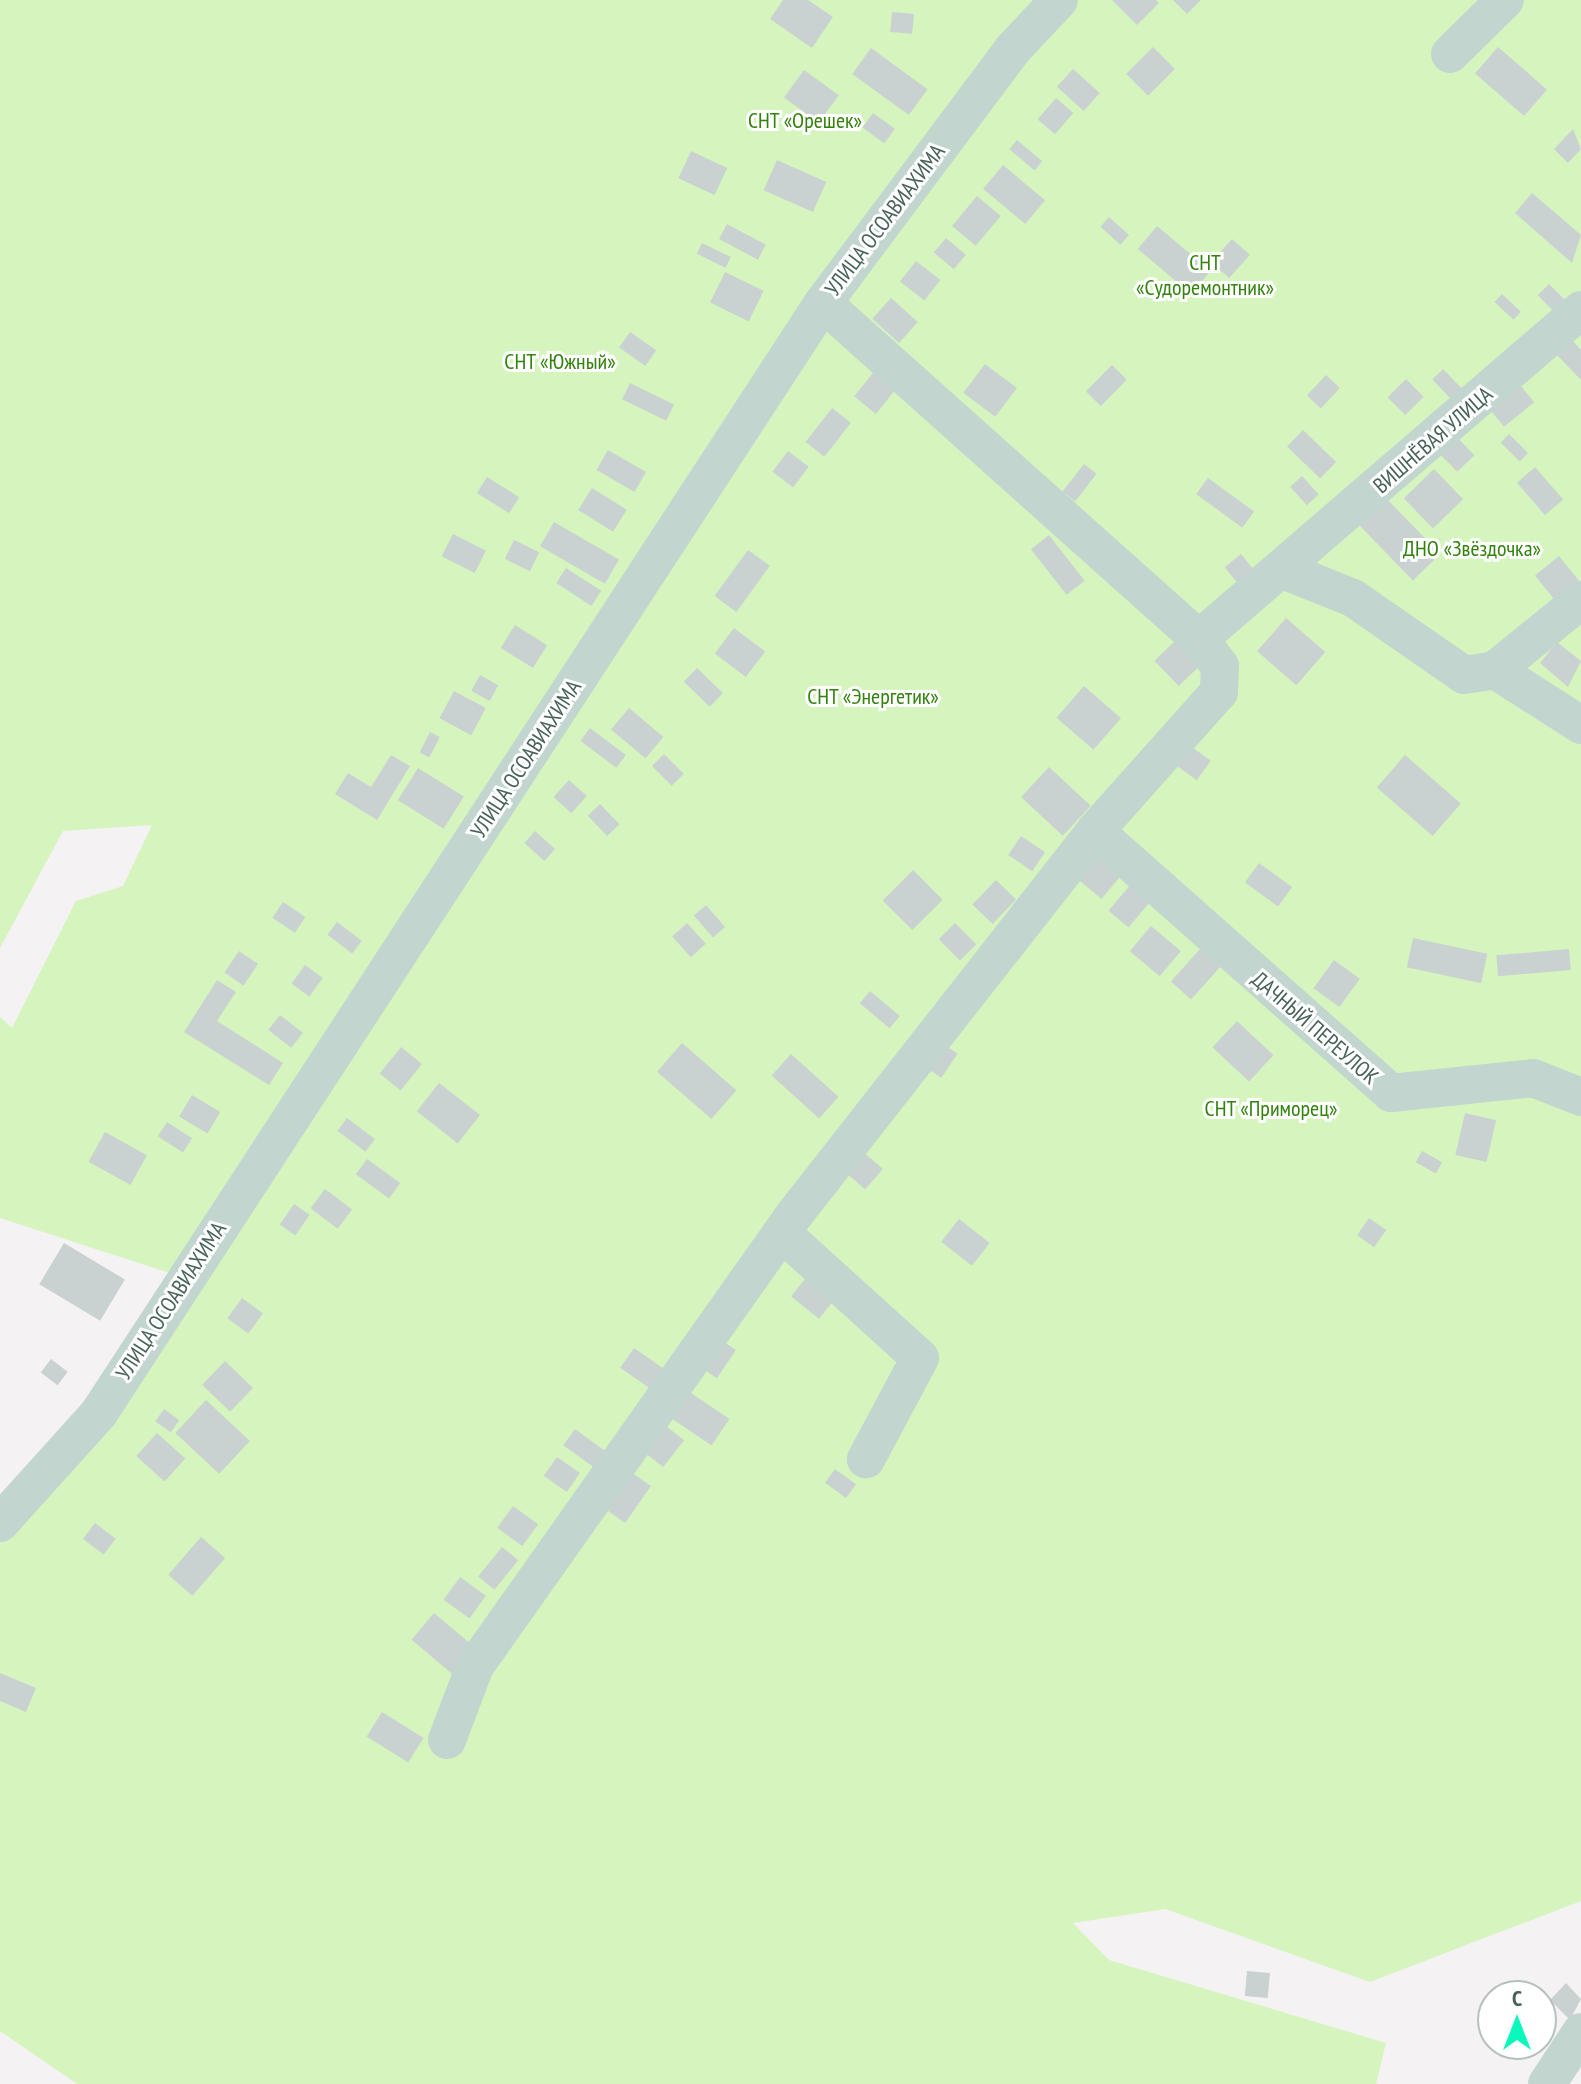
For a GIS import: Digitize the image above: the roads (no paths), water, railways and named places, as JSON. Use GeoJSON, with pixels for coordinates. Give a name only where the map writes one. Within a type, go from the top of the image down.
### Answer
{"type":"FeatureCollection","features":[{"type":"Feature","properties":{"kind":"street","name":"УЛИЦА ОСОАВИАХИМА"},"geometry":{"type":"LineString","coordinates":[[0,1523],[99,1413],[823,303],[1013,49],[1059,0]]}},
{"type":"Feature","properties":{"kind":"street"},"geometry":{"type":"LineString","coordinates":[[1450,54],[1505,0]]}},
{"type":"Feature","properties":{"kind":"street"},"geometry":{"type":"LineString","coordinates":[[447,1740],[475,1666],[782,1233],[1095,831],[1219,692],[1220,666],[1199,639],[823,303]]}},
{"type":"Feature","properties":{"kind":"street","name":"ВИШНЁВАЯ УЛИЦА"},"geometry":{"type":"LineString","coordinates":[[1199,639],[1283,570],[1581,310]]}},
{"type":"Feature","properties":{"kind":"street"},"geometry":{"type":"LineString","coordinates":[[1283,570],[1353,598],[1464,675],[1495,670],[1581,600]]}},
{"type":"Feature","properties":{"kind":"street"},"geometry":{"type":"LineString","coordinates":[[1495,670],[1581,725]]}},
{"type":"Feature","properties":{"kind":"street","name":"ДАЧНЫЙ ПЕРЕУЛОК"},"geometry":{"type":"LineString","coordinates":[[1095,831],[1391,1093],[1533,1078],[1581,1097]]}},
{"type":"Feature","properties":{"kind":"street"},"geometry":{"type":"LineString","coordinates":[[782,1233],[920,1358],[866,1459]]}},
{"type":"Feature","properties":{"kind":"street"},"geometry":{"type":"LineString","coordinates":[[1547,2084],[1581,2032]]}},
{"type":"Feature","properties":{"kind":"park label","name":"СНТ «Орешек»"},"geometry":{"type":"Point","coordinates":[805,121]}},
{"type":"Feature","properties":{"kind":"park label","name":"СНТ «Судоремонтник»"},"geometry":{"type":"Point","coordinates":[1205,274]}},
{"type":"Feature","properties":{"kind":"park label","name":"СНТ «Южный»"},"geometry":{"type":"Point","coordinates":[560,362]}},
{"type":"Feature","properties":{"kind":"park label","name":"ДНО «Звёздочка»"},"geometry":{"type":"Point","coordinates":[1472,549]}},
{"type":"Feature","properties":{"kind":"park label","name":"СНТ «Энергетик»"},"geometry":{"type":"Point","coordinates":[873,697]}},
{"type":"Feature","properties":{"kind":"park label","name":"СНТ «Приморец»"},"geometry":{"type":"Point","coordinates":[1271,1109]}}]}
